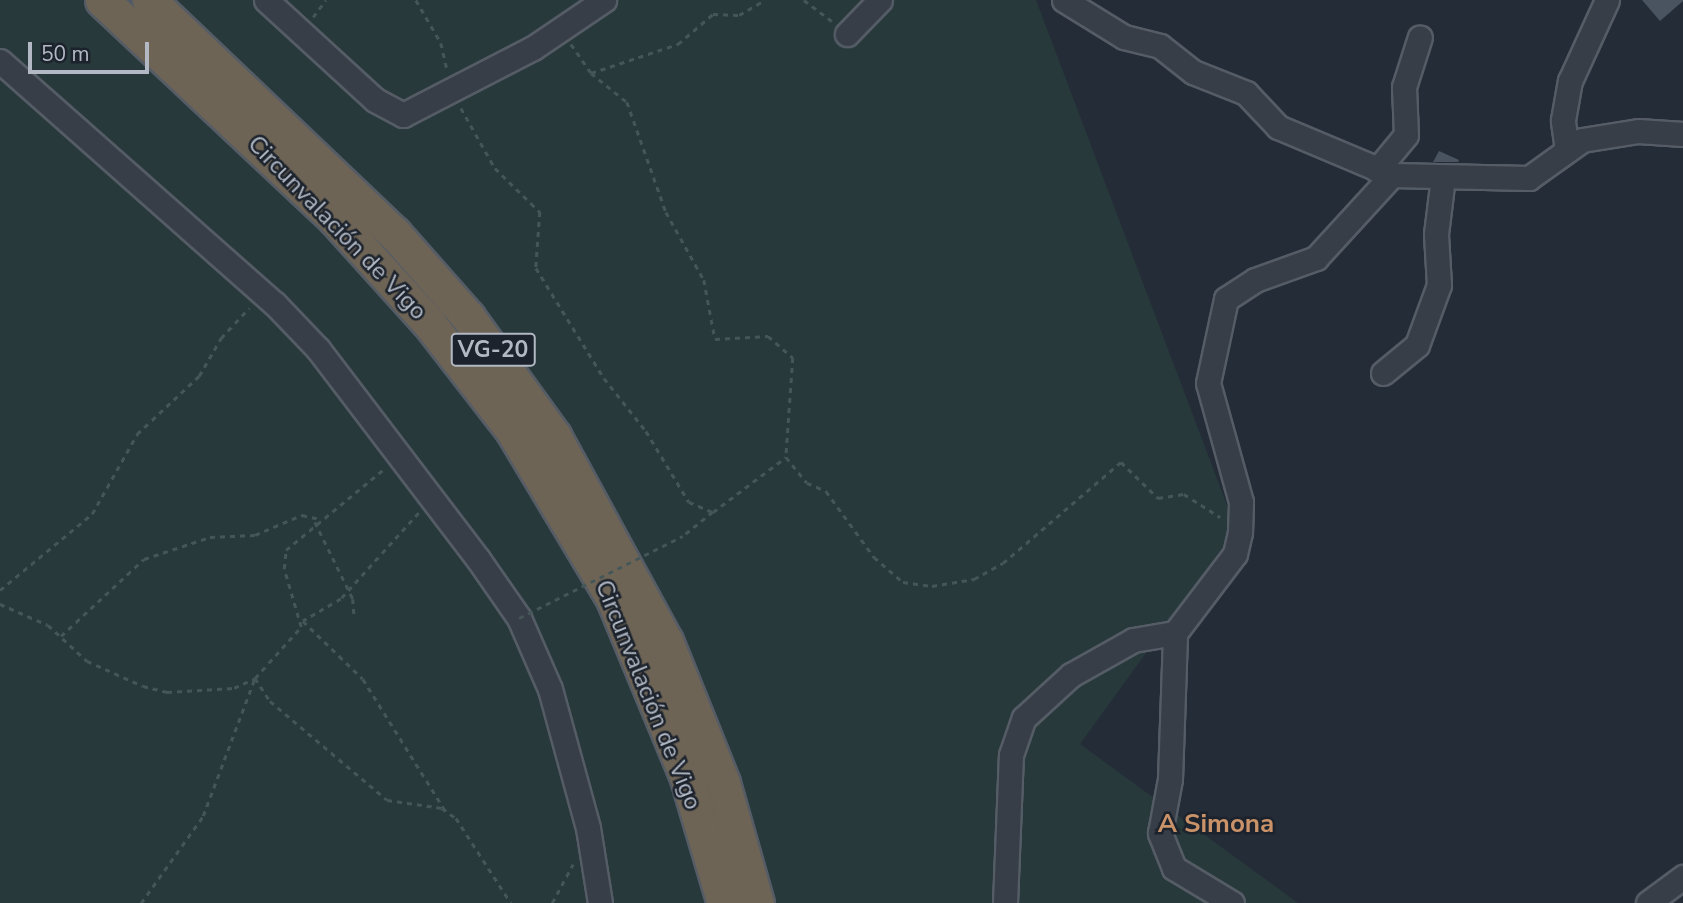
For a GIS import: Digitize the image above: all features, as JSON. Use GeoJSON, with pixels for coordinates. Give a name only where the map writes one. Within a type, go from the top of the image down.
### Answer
{"type":"FeatureCollection","features":[{"type":"Feature","properties":{"kind":"highway","name":"Circunvalación de Vigo"},"geometry":{"type":"LineString","coordinates":[[102,0],[335,219],[429,323],[512,430],[612,599],[686,775],[724,903]]}},
{"type":"Feature","properties":{"kind":"highway","name":"Circunvalación de Vigo"},"geometry":{"type":"LineString","coordinates":[[149,0],[394,233],[468,317],[554,436],[666,640],[723,783],[757,903]]}},
{"type":"Feature","properties":{"kind":"street"},"geometry":{"type":"LineString","coordinates":[[266,0],[375,100],[402,115],[452,94],[562,29],[604,0]]}},
{"type":"Feature","properties":{"kind":"street"},"geometry":{"type":"LineString","coordinates":[[847,34],[880,0]]}},
{"type":"Feature","properties":{"kind":"street"},"geometry":{"type":"LineString","coordinates":[[1064,0],[1124,37],[1160,46],[1193,72],[1246,93],[1279,127],[1385,173],[1529,178],[1582,140],[1638,131],[1683,134]]}},
{"type":"Feature","properties":{"kind":"street"},"geometry":{"type":"LineString","coordinates":[[1567,150],[1563,120],[1570,80],[1607,0]]}},
{"type":"Feature","properties":{"kind":"street"},"geometry":{"type":"LineString","coordinates":[[1232,903],[1174,868],[1162,847],[1175,632],[1235,554],[1241,515],[1208,383],[1226,299],[1237,288],[1323,253],[1385,173],[1406,135],[1404,87],[1420,37]]}},
{"type":"Feature","properties":{"kind":"street"},"geometry":{"type":"LineString","coordinates":[[0,61],[263,293],[318,349],[519,618],[550,689],[591,843],[600,903]]}},
{"type":"Feature","properties":{"kind":"street"},"geometry":{"type":"LineString","coordinates":[[1383,373],[1417,345],[1439,285],[1436,234],[1443,177]]}},
{"type":"Feature","properties":{"kind":"street"},"geometry":{"type":"LineString","coordinates":[[1006,903],[1011,755],[1024,718],[1071,675],[1133,640],[1175,632]]}},
{"type":"Feature","properties":{"kind":"street"},"geometry":{"type":"LineString","coordinates":[[1648,903],[1683,877]]}},
{"type":"Feature","properties":{"kind":"path"},"geometry":{"type":"LineString","coordinates":[[416,0],[441,43],[452,94],[495,168],[540,212],[536,268],[604,378],[646,431],[689,502],[713,512]]}},
{"type":"Feature","properties":{"kind":"path"},"geometry":{"type":"LineString","coordinates":[[591,73],[678,44],[713,14],[740,15],[765,0]]}},
{"type":"Feature","properties":{"kind":"path"},"geometry":{"type":"LineString","coordinates":[[804,0],[847,34]]}},
{"type":"Feature","properties":{"kind":"path"},"geometry":{"type":"LineString","coordinates":[[562,29],[591,73],[627,102],[666,212],[704,280],[715,339],[768,337],[793,358],[786,457],[807,483],[826,491],[874,558],[903,582],[974,579],[1003,563],[1121,462],[1158,498],[1184,494],[1215,517],[1241,515]]}},
{"type":"Feature","properties":{"kind":"path"},"geometry":{"type":"LineString","coordinates":[[0,590],[92,514],[137,434],[189,387],[221,338],[263,293]]}},
{"type":"Feature","properties":{"kind":"path"},"geometry":{"type":"LineString","coordinates":[[519,618],[683,536],[786,457]]}},
{"type":"Feature","properties":{"kind":"path"},"geometry":{"type":"LineString","coordinates":[[400,460],[317,521],[283,557],[303,621],[363,679],[445,810],[463,826],[485,872],[511,903]]}},
{"type":"Feature","properties":{"kind":"path"},"geometry":{"type":"LineString","coordinates":[[141,903],[203,816],[255,678],[303,621],[346,593],[431,499]]}},
{"type":"Feature","properties":{"kind":"path"},"geometry":{"type":"LineString","coordinates":[[60,637],[144,559],[210,537],[255,535],[302,515],[317,521],[354,615]]}},
{"type":"Feature","properties":{"kind":"path"},"geometry":{"type":"LineString","coordinates":[[0,604],[30,614],[88,661],[167,692],[214,691],[255,678]]}},
{"type":"Feature","properties":{"kind":"path"},"geometry":{"type":"LineString","coordinates":[[255,678],[270,701],[387,800],[445,810]]}},
{"type":"Feature","properties":{"kind":"path"},"geometry":{"type":"LineString","coordinates":[[552,903],[591,843]]}},
{"type":"Feature","properties":{"kind":"shaded area"},"geometry":{"type":"Polygon","coordinates":[[[0,0],[1036,0],[1236,529],[1080,744],[1298,903],[0,903],[0,0]]]}},
{"type":"Feature","properties":{"kind":"building"},"geometry":{"type":"Polygon","coordinates":[[[1642,0],[1683,0],[1683,1],[1660,21],[1642,0]]]}},
{"type":"Feature","properties":{"kind":"building"},"geometry":{"type":"Polygon","coordinates":[[[1439,151],[1459,160],[1458,162],[1433,162],[1439,151]]]}},
{"type":"Feature","properties":{"kind":"district","name":"A Simona"},"geometry":{"type":"Point","coordinates":[1216,824]}}]}
